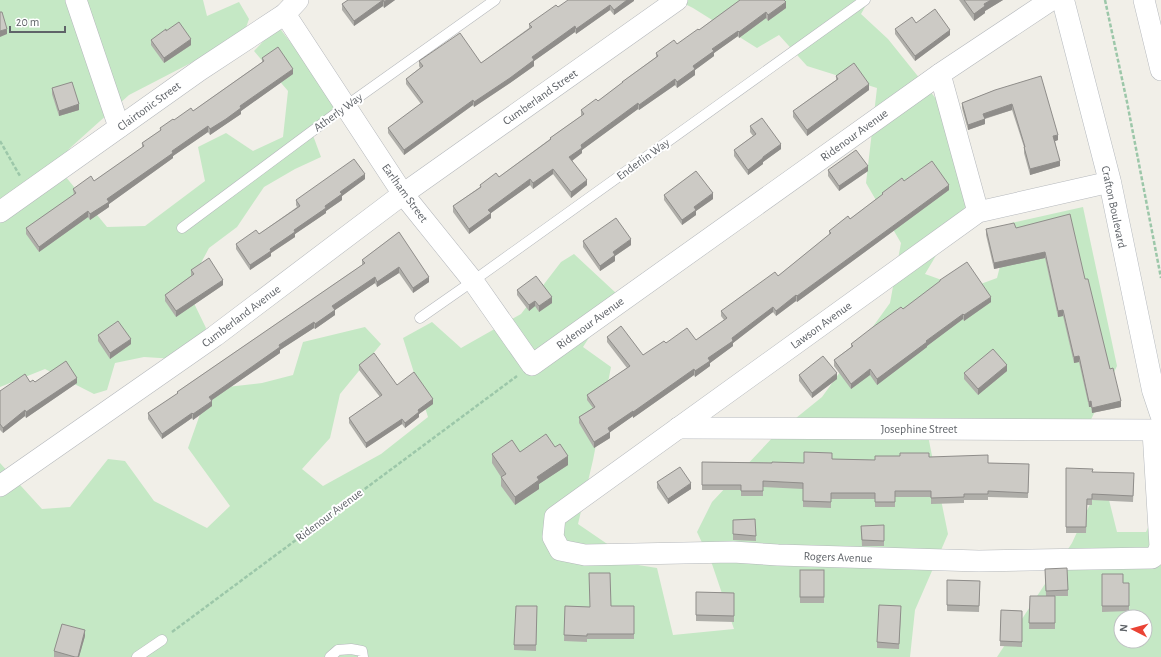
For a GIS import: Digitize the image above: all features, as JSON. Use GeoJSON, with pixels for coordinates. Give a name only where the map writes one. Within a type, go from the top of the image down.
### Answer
{"type":"FeatureCollection","features":[{"type":"Feature","properties":{"kind":"main road","name":"Crafton Boulevard"},"geometry":{"type":"LineString","coordinates":[[1063,0],[1110,182],[1154,367],[1153,390],[1158,425]]}},
{"type":"Feature","properties":{"kind":"street"},"geometry":{"type":"LineString","coordinates":[[76,0],[119,127]]}},
{"type":"Feature","properties":{"kind":"street","name":"Cumberland Street"},"geometry":{"type":"LineString","coordinates":[[403,194],[677,0]]}},
{"type":"Feature","properties":{"kind":"street","name":"Ridenour Avenue"},"geometry":{"type":"LineString","coordinates":[[532,365],[940,74],[1051,0]]}},
{"type":"Feature","properties":{"kind":"street"},"geometry":{"type":"LineString","coordinates":[[1144,0],[1161,70]]}},
{"type":"Feature","properties":{"kind":"street","name":"Clairtonic Street"},"geometry":{"type":"LineString","coordinates":[[0,212],[200,70],[292,7]]}},
{"type":"Feature","properties":{"kind":"street","name":"Earlham Street"},"geometry":{"type":"LineString","coordinates":[[292,7],[346,106],[403,194],[474,281],[532,365]]}},
{"type":"Feature","properties":{"kind":"street"},"geometry":{"type":"LineString","coordinates":[[940,74],[978,212]]}},
{"type":"Feature","properties":{"kind":"street","name":"Lawson Avenue"},"geometry":{"type":"LineString","coordinates":[[555,517],[978,212],[1110,182]]}},
{"type":"Feature","properties":{"kind":"street","name":"Cumberland Avenue"},"geometry":{"type":"LineString","coordinates":[[0,486],[215,336],[403,194]]}},
{"type":"Feature","properties":{"kind":"street","name":"Josephine Street"},"geometry":{"type":"LineString","coordinates":[[678,428],[1158,425]]}},
{"type":"Feature","properties":{"kind":"street","name":"Rogers Avenue"},"geometry":{"type":"LineString","coordinates":[[555,517],[553,537],[560,550],[586,555],[733,552],[786,556],[980,561],[1152,558],[1158,554],[1160,546],[1158,425]]}},
{"type":"Feature","properties":{"kind":"lane","name":"Atherly Way"},"geometry":{"type":"LineString","coordinates":[[182,228],[346,106],[495,0]]}},
{"type":"Feature","properties":{"kind":"lane","name":"Enderlin Way"},"geometry":{"type":"LineString","coordinates":[[420,318],[474,281],[865,0]]}},
{"type":"Feature","properties":{"kind":"lane"},"geometry":{"type":"LineString","coordinates":[[137,657],[162,640]]}},
{"type":"Feature","properties":{"kind":"lane"},"geometry":{"type":"LineString","coordinates":[[330,657],[338,650],[351,649],[362,650],[363,657]]}},
{"type":"Feature","properties":{"kind":"path"},"geometry":{"type":"LineString","coordinates":[[1105,0],[1127,102],[1161,278]]}},
{"type":"Feature","properties":{"kind":"path"},"geometry":{"type":"LineString","coordinates":[[0,141],[29,192]]}},
{"type":"Feature","properties":{"kind":"path","name":"Ridenour Avenue"},"geometry":{"type":"LineString","coordinates":[[162,640],[532,365]]}},
{"type":"Feature","properties":{"kind":"green space"},"geometry":{"type":"Polygon","coordinates":[[[0,0],[203,0],[207,16],[239,2],[249,19],[243,36],[129,95],[70,148],[56,165],[107,227],[145,226],[205,181],[198,147],[226,133],[253,151],[283,137],[288,91],[254,51],[278,26],[341,108],[311,130],[321,157],[295,169],[264,187],[237,227],[209,248],[187,289],[206,328],[192,360],[144,357],[115,363],[107,390],[94,394],[45,369],[0,387],[0,0]]]}},
{"type":"Feature","properties":{"kind":"green space"},"geometry":{"type":"Polygon","coordinates":[[[677,0],[869,0],[861,14],[888,39],[937,100],[968,202],[925,274],[967,289],[997,278],[1011,223],[1083,207],[1117,366],[1082,438],[928,436],[948,534],[915,610],[910,657],[0,657],[0,463],[42,509],[70,507],[108,459],[125,461],[154,501],[207,528],[230,506],[188,448],[209,389],[262,383],[293,375],[303,342],[365,327],[381,344],[340,394],[330,438],[302,469],[323,486],[381,454],[428,417],[403,338],[432,322],[461,348],[521,314],[561,262],[574,254],[617,294],[583,347],[611,367],[593,460],[578,524],[638,565],[657,568],[673,635],[734,629],[712,564],[697,532],[712,502],[775,435],[822,397],[890,303],[901,243],[866,183],[877,88],[807,66],[779,35],[757,48],[693,8],[677,0]]]}},
{"type":"Feature","properties":{"kind":"green space"},"geometry":{"type":"Polygon","coordinates":[[[1103,476],[1117,532],[1146,532],[1161,500],[1161,657],[997,657],[1072,543],[1103,476]]]}},
{"type":"Feature","properties":{"kind":"building"},"geometry":{"type":"Polygon","coordinates":[[[348,0],[383,0],[354,21],[342,4],[348,0]]]}},
{"type":"Feature","properties":{"kind":"building"},"geometry":{"type":"Polygon","coordinates":[[[568,0],[627,0],[614,10],[610,5],[576,29],[575,26],[532,57],[534,60],[510,78],[474,102],[473,100],[404,150],[388,128],[423,102],[406,79],[423,66],[419,61],[460,33],[481,63],[532,27],[529,24],[556,5],[558,7],[568,0]]]}},
{"type":"Feature","properties":{"kind":"building"},"geometry":{"type":"Polygon","coordinates":[[[740,0],[784,0],[786,2],[768,15],[766,12],[739,32],[738,31],[712,49],[714,51],[693,66],[695,69],[677,82],[675,79],[639,105],[638,103],[581,145],[582,148],[569,157],[587,180],[571,192],[553,169],[533,183],[530,179],[488,210],[491,213],[469,229],[453,206],[481,187],[480,185],[496,173],[499,177],[551,139],[550,138],[584,114],[581,110],[596,99],[598,101],[658,56],[656,53],[674,40],[677,44],[740,0]]]}},
{"type":"Feature","properties":{"kind":"building"},"geometry":{"type":"Polygon","coordinates":[[[964,0],[991,0],[984,4],[985,6],[974,14],[964,0]]]}},
{"type":"Feature","properties":{"kind":"building"},"geometry":{"type":"Polygon","coordinates":[[[935,9],[950,30],[915,56],[895,29],[912,17],[916,23],[935,9]]]}},
{"type":"Feature","properties":{"kind":"building"},"geometry":{"type":"Polygon","coordinates":[[[0,12],[2,12],[7,29],[0,31],[0,12]]]}},
{"type":"Feature","properties":{"kind":"building"},"geometry":{"type":"Polygon","coordinates":[[[179,22],[191,39],[164,58],[151,40],[179,22]]]}},
{"type":"Feature","properties":{"kind":"building"},"geometry":{"type":"Polygon","coordinates":[[[278,47],[293,69],[240,106],[241,108],[226,119],[210,129],[208,126],[172,151],[173,153],[107,199],[109,202],[90,214],[88,211],[39,247],[26,228],[76,193],[73,189],[91,176],[94,181],[144,146],[142,143],[161,130],[160,128],[191,108],[193,111],[264,61],[262,58],[278,47]]]}},
{"type":"Feature","properties":{"kind":"building"},"geometry":{"type":"Polygon","coordinates":[[[854,63],[869,84],[807,130],[793,111],[838,79],[836,76],[854,63]]]}},
{"type":"Feature","properties":{"kind":"building"},"geometry":{"type":"Polygon","coordinates":[[[1041,76],[1058,135],[1053,136],[1060,161],[1030,169],[1012,104],[983,114],[985,119],[968,125],[962,103],[995,90],[1041,76]]]}},
{"type":"Feature","properties":{"kind":"building"},"geometry":{"type":"Polygon","coordinates":[[[72,82],[79,104],[59,111],[52,88],[72,82]]]}},
{"type":"Feature","properties":{"kind":"building"},"geometry":{"type":"Polygon","coordinates":[[[762,118],[781,144],[748,170],[734,150],[756,134],[750,126],[762,118]]]}},
{"type":"Feature","properties":{"kind":"building"},"geometry":{"type":"Polygon","coordinates":[[[856,150],[868,166],[839,186],[828,170],[856,150]]]}},
{"type":"Feature","properties":{"kind":"building"},"geometry":{"type":"Polygon","coordinates":[[[354,159],[365,174],[340,192],[342,194],[325,206],[326,208],[294,230],[295,232],[250,265],[236,244],[256,230],[259,234],[300,206],[296,200],[354,159]]]}},
{"type":"Feature","properties":{"kind":"building"},"geometry":{"type":"Polygon","coordinates":[[[932,161],[949,185],[776,311],[773,307],[732,338],[733,341],[708,358],[710,361],[695,371],[694,369],[608,428],[610,432],[594,442],[579,417],[595,407],[587,395],[630,366],[607,337],[621,326],[643,355],[664,341],[666,343],[687,328],[696,340],[727,318],[721,311],[775,272],[778,276],[831,233],[829,231],[848,216],[850,219],[902,178],[904,181],[932,161]]]}},
{"type":"Feature","properties":{"kind":"building"},"geometry":{"type":"Polygon","coordinates":[[[696,171],[713,193],[694,207],[696,210],[682,220],[664,195],[696,171]]]}},
{"type":"Feature","properties":{"kind":"building"},"geometry":{"type":"Polygon","coordinates":[[[1070,214],[1085,279],[1088,279],[1110,369],[1113,368],[1121,401],[1092,408],[1091,401],[1089,402],[1079,356],[1074,357],[1063,310],[1058,311],[1045,252],[994,263],[986,229],[1014,223],[1016,228],[1070,214]]]}},
{"type":"Feature","properties":{"kind":"building"},"geometry":{"type":"Polygon","coordinates":[[[616,218],[631,239],[613,252],[615,255],[600,266],[583,241],[616,218]]]}},
{"type":"Feature","properties":{"kind":"building"},"geometry":{"type":"Polygon","coordinates":[[[399,232],[429,277],[413,288],[399,267],[377,282],[375,277],[332,306],[335,310],[315,324],[314,322],[279,345],[280,347],[209,397],[212,401],[162,434],[148,413],[365,263],[362,260],[399,232]]]}},
{"type":"Feature","properties":{"kind":"building"},"geometry":{"type":"Polygon","coordinates":[[[209,258],[223,280],[176,311],[165,295],[194,274],[191,270],[209,258]]]}},
{"type":"Feature","properties":{"kind":"building"},"geometry":{"type":"Polygon","coordinates":[[[967,262],[991,297],[964,315],[963,314],[877,379],[870,369],[851,384],[834,360],[853,346],[851,344],[873,327],[901,307],[903,309],[940,280],[967,262]]]}},
{"type":"Feature","properties":{"kind":"building"},"geometry":{"type":"Polygon","coordinates":[[[536,276],[552,297],[539,306],[535,301],[529,305],[517,290],[536,276]]]}},
{"type":"Feature","properties":{"kind":"building"},"geometry":{"type":"Polygon","coordinates":[[[118,321],[131,339],[110,353],[98,335],[118,321]]]}},
{"type":"Feature","properties":{"kind":"building"},"geometry":{"type":"Polygon","coordinates":[[[993,349],[1007,365],[978,389],[964,373],[993,349]]]}},
{"type":"Feature","properties":{"kind":"building"},"geometry":{"type":"Polygon","coordinates":[[[374,353],[397,385],[414,372],[433,399],[418,410],[419,412],[405,423],[402,419],[366,443],[349,418],[382,395],[359,365],[374,353]]]}},
{"type":"Feature","properties":{"kind":"building"},"geometry":{"type":"Polygon","coordinates":[[[823,356],[837,373],[812,393],[799,375],[823,356]]]}},
{"type":"Feature","properties":{"kind":"building"},"geometry":{"type":"Polygon","coordinates":[[[66,361],[77,378],[26,412],[25,410],[3,428],[0,424],[0,391],[25,374],[30,382],[33,380],[35,382],[66,361]]]}},
{"type":"Feature","properties":{"kind":"building"},"geometry":{"type":"Polygon","coordinates":[[[546,434],[555,447],[560,444],[568,456],[537,477],[539,480],[515,497],[501,477],[506,474],[492,454],[512,440],[520,452],[546,434]]]}},
{"type":"Feature","properties":{"kind":"building"},"geometry":{"type":"Polygon","coordinates":[[[804,452],[832,453],[832,459],[875,460],[875,456],[900,456],[900,453],[929,453],[929,457],[988,455],[988,463],[1029,464],[1028,493],[988,491],[988,494],[964,494],[964,497],[931,498],[931,491],[895,491],[895,502],[875,502],[875,493],[831,493],[831,502],[803,501],[803,483],[763,481],[763,491],[741,491],[741,485],[702,485],[702,462],[804,463],[804,452]]]}},
{"type":"Feature","properties":{"kind":"building"},"geometry":{"type":"Polygon","coordinates":[[[680,467],[691,483],[668,499],[657,482],[680,467]]]}},
{"type":"Feature","properties":{"kind":"building"},"geometry":{"type":"Polygon","coordinates":[[[1066,468],[1093,469],[1092,472],[1134,473],[1133,496],[1092,494],[1092,499],[1087,499],[1086,527],[1066,527],[1066,468]]]}},
{"type":"Feature","properties":{"kind":"building"},"geometry":{"type":"Polygon","coordinates":[[[755,519],[756,536],[733,534],[733,520],[755,519]]]}},
{"type":"Feature","properties":{"kind":"building"},"geometry":{"type":"Polygon","coordinates":[[[884,525],[884,541],[862,540],[861,526],[884,525]]]}},
{"type":"Feature","properties":{"kind":"building"},"geometry":{"type":"Polygon","coordinates":[[[1067,568],[1068,590],[1046,591],[1045,569],[1067,568]]]}},
{"type":"Feature","properties":{"kind":"building"},"geometry":{"type":"Polygon","coordinates":[[[800,570],[824,570],[824,597],[800,597],[800,570]]]}},
{"type":"Feature","properties":{"kind":"building"},"geometry":{"type":"Polygon","coordinates":[[[589,573],[610,573],[611,606],[634,606],[634,634],[587,634],[587,636],[564,635],[565,606],[590,607],[589,573]]]}},
{"type":"Feature","properties":{"kind":"building"},"geometry":{"type":"Polygon","coordinates":[[[1102,574],[1123,574],[1123,583],[1129,583],[1129,606],[1102,606],[1102,574]]]}},
{"type":"Feature","properties":{"kind":"building"},"geometry":{"type":"Polygon","coordinates":[[[947,580],[980,581],[979,606],[947,605],[947,580]]]}},
{"type":"Feature","properties":{"kind":"building"},"geometry":{"type":"Polygon","coordinates":[[[696,592],[734,593],[734,616],[696,615],[696,592]]]}},
{"type":"Feature","properties":{"kind":"building"},"geometry":{"type":"Polygon","coordinates":[[[1030,596],[1055,596],[1055,623],[1029,623],[1030,596]]]}},
{"type":"Feature","properties":{"kind":"building"},"geometry":{"type":"Polygon","coordinates":[[[879,605],[901,606],[899,644],[877,642],[879,605]]]}},
{"type":"Feature","properties":{"kind":"building"},"geometry":{"type":"Polygon","coordinates":[[[516,606],[537,606],[536,645],[514,645],[516,606]]]}},
{"type":"Feature","properties":{"kind":"building"},"geometry":{"type":"Polygon","coordinates":[[[1001,610],[1022,611],[1022,642],[1000,641],[1001,610]]]}},
{"type":"Feature","properties":{"kind":"building"},"geometry":{"type":"Polygon","coordinates":[[[62,624],[85,630],[78,657],[54,651],[62,624]]]}}]}
